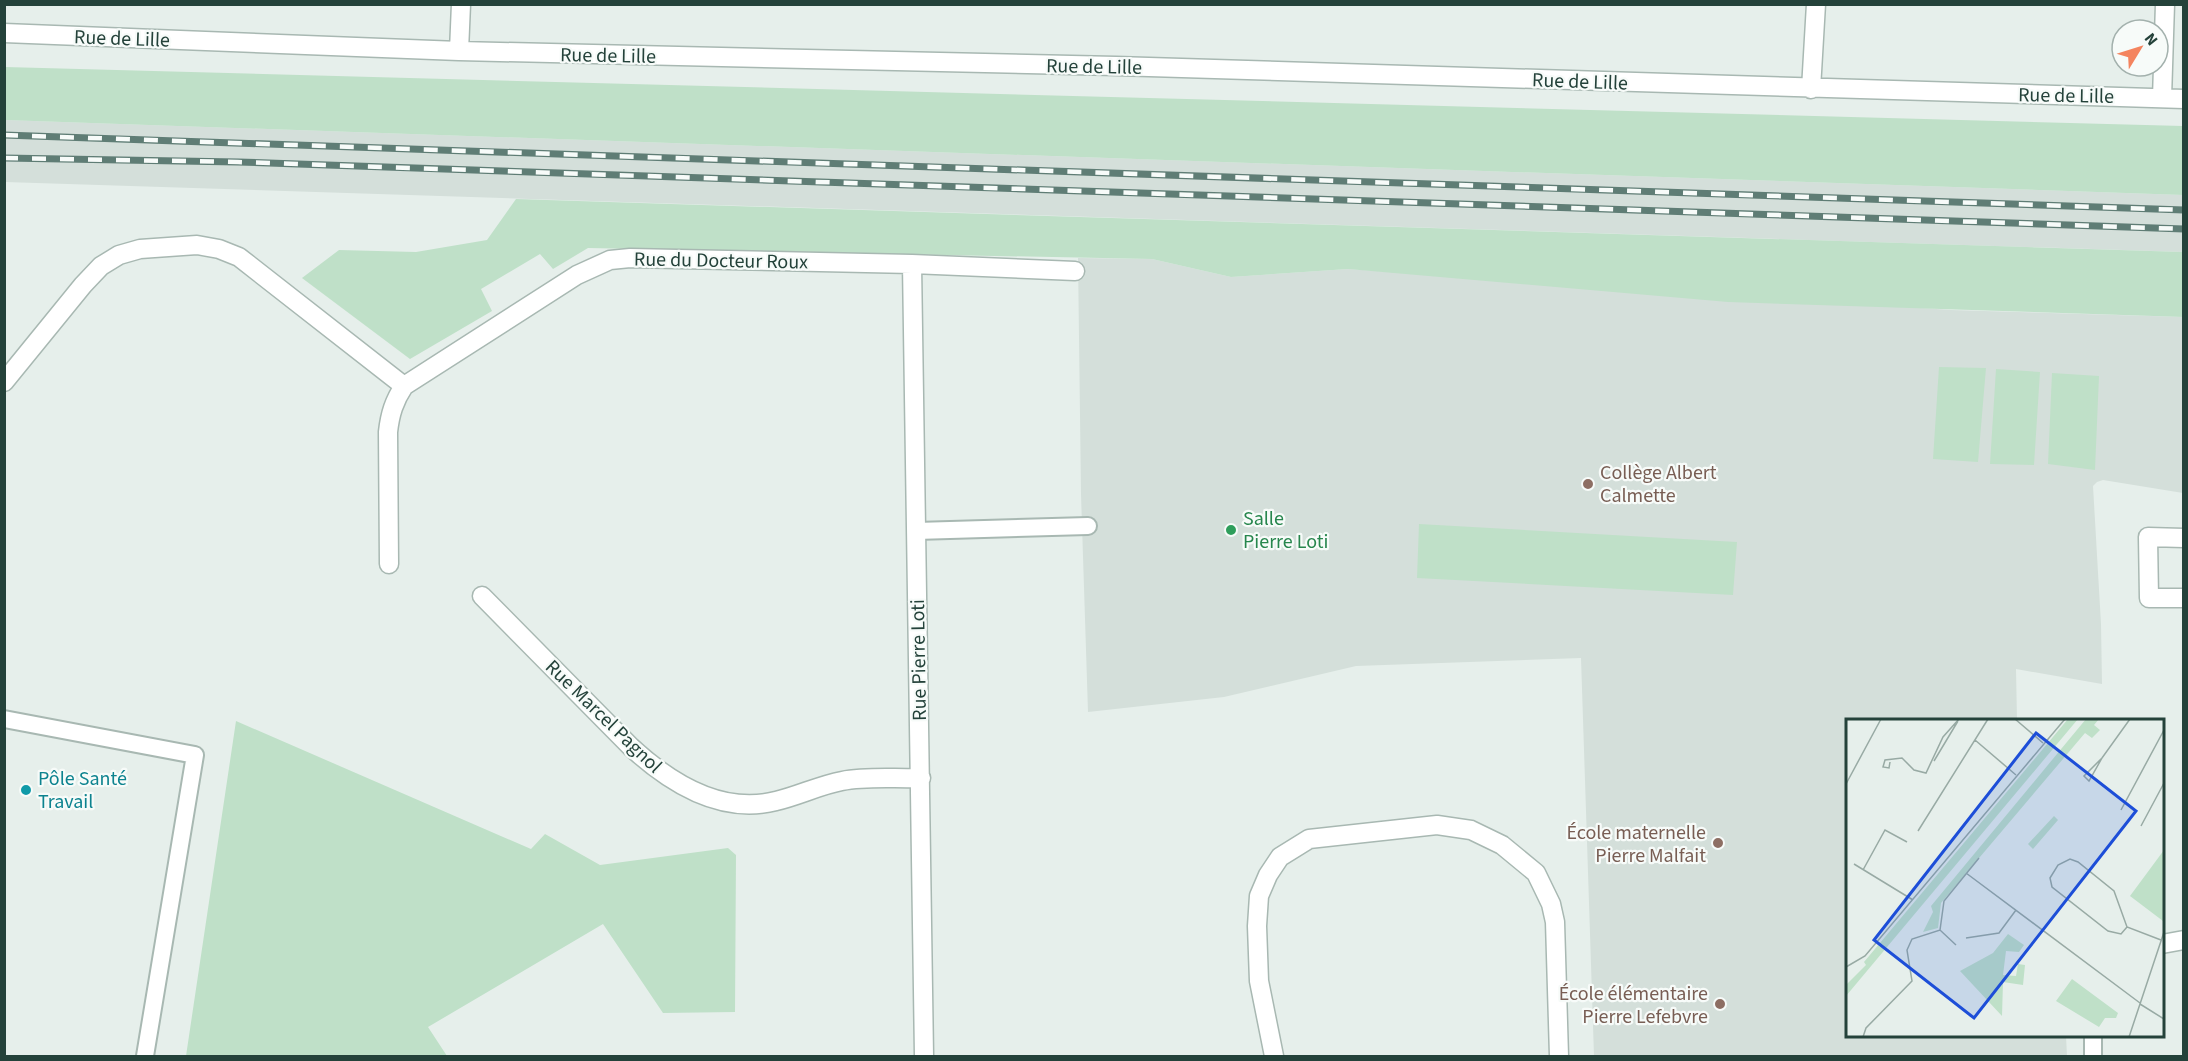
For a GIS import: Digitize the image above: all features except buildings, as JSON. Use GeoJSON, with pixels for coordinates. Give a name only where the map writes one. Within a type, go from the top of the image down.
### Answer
{"type":"FeatureCollection","features":[{"type":"Feature","properties":{"kind":"street"},"geometry":{"type":"LineString","coordinates":[[459,51],[461,4]]}},
{"type":"Feature","properties":{"kind":"street"},"geometry":{"type":"LineString","coordinates":[[1811,89],[1816,4]]}},
{"type":"Feature","properties":{"kind":"street"},"geometry":{"type":"LineString","coordinates":[[2162,98],[2165,4]]}},
{"type":"Feature","properties":{"kind":"street","name":"Rue de Lille"},"geometry":{"type":"LineString","coordinates":[[4,33],[459,51],[1116,66],[2184,99]]}},
{"type":"Feature","properties":{"kind":"street"},"geometry":{"type":"LineString","coordinates":[[4,382],[101,266],[119,255],[140,249],[197,245],[219,249],[239,257],[404,386],[390,413],[388,432],[388,564]]}},
{"type":"Feature","properties":{"kind":"street","name":"Rue du Docteur Roux"},"geometry":{"type":"LineString","coordinates":[[404,386],[577,276],[610,260],[630,258],[912,264],[1075,271]]}},
{"type":"Feature","properties":{"kind":"street","name":"Rue Pierre Loti"},"geometry":{"type":"LineString","coordinates":[[912,264],[924,1056]]}},
{"type":"Feature","properties":{"kind":"street"},"geometry":{"type":"LineString","coordinates":[[2184,538],[2148,537],[2149,598],[2184,598]]}},
{"type":"Feature","properties":{"kind":"street","name":"Rue Marcel Pagnol"},"geometry":{"type":"LineString","coordinates":[[482,596],[631,747],[686,789],[722,801],[760,804],[841,781],[921,778]]}},
{"type":"Feature","properties":{"kind":"street"},"geometry":{"type":"LineString","coordinates":[[1274,1056],[1259,981],[1257,926],[1259,896],[1268,875],[1280,857],[1309,839],[1437,825],[1471,830],[1502,844],[1536,873],[1551,904],[1555,922],[1559,1056]]}},
{"type":"Feature","properties":{"kind":"street"},"geometry":{"type":"LineString","coordinates":[[2164,944],[2184,940]]}},
{"type":"Feature","properties":{"kind":"lane"},"geometry":{"type":"LineString","coordinates":[[916,531],[1088,526]]}},
{"type":"Feature","properties":{"kind":"lane"},"geometry":{"type":"LineString","coordinates":[[4,719],[195,755],[145,1056]]}},
{"type":"Feature","properties":{"kind":"lane"},"geometry":{"type":"LineString","coordinates":[[2092,1037],[2093,1056]]}},
{"type":"Feature","properties":{"kind":"shaded area"},"geometry":{"type":"Polygon","coordinates":[[[5,120],[2183,195],[2184,252],[5,182],[5,120]]]}},
{"type":"Feature","properties":{"kind":"shaded area","name":"Collège Albert Calmette"},"geometry":{"type":"Polygon","coordinates":[[[1078,258],[1152,259],[1231,277],[1348,269],[1951,310],[2183,317],[2183,493],[2103,480],[2093,486],[2102,684],[2016,669],[2017,719],[1846,719],[1846,1037],[2066,1037],[2067,1056],[1594,1056],[1581,658],[1356,666],[1224,697],[1088,712],[1081,494],[1078,258]]]}},
{"type":"Feature","properties":{"kind":"green space"},"geometry":{"type":"Polygon","coordinates":[[[5,67],[2183,126],[2183,195],[5,120],[5,67]]]}},
{"type":"Feature","properties":{"kind":"green space"},"geometry":{"type":"Polygon","coordinates":[[[516,199],[2183,252],[2184,317],[1728,302],[1348,269],[1231,277],[1152,259],[588,248],[553,269],[540,254],[481,289],[492,311],[410,359],[302,278],[339,250],[416,252],[487,240],[516,199]]]}},
{"type":"Feature","properties":{"kind":"green space"},"geometry":{"type":"Polygon","coordinates":[[[1939,367],[1986,368],[1978,462],[1933,459],[1939,367]]]}},
{"type":"Feature","properties":{"kind":"green space"},"geometry":{"type":"Polygon","coordinates":[[[1996,369],[2040,372],[2034,465],[1990,464],[1996,369]]]}},
{"type":"Feature","properties":{"kind":"green space"},"geometry":{"type":"Polygon","coordinates":[[[2052,373],[2099,376],[2095,470],[2048,464],[2052,373]]]}},
{"type":"Feature","properties":{"kind":"green space"},"geometry":{"type":"Polygon","coordinates":[[[1419,524],[1737,542],[1733,595],[1417,578],[1419,524]]]}},
{"type":"Feature","properties":{"kind":"green space"},"geometry":{"type":"Polygon","coordinates":[[[236,721],[531,849],[545,834],[600,865],[728,848],[736,855],[735,1012],[663,1013],[603,924],[428,1027],[447,1056],[186,1056],[236,721]]]}},
{"type":"Feature","properties":{"kind":"railway"},"geometry":{"type":"LineString","coordinates":[[4,135],[2184,210]]}},
{"type":"Feature","properties":{"kind":"railway"},"geometry":{"type":"LineString","coordinates":[[4,158],[238,162],[2184,229]]}},
{"type":"Feature","properties":{"kind":"place","name":"Collège Albert Calmette"},"geometry":{"type":"Point","coordinates":[1588,484]}},
{"type":"Feature","properties":{"kind":"place","name":"Salle Pierre Loti"},"geometry":{"type":"Point","coordinates":[1231,530]}},
{"type":"Feature","properties":{"kind":"place","name":"Pôle Santé Travail"},"geometry":{"type":"Point","coordinates":[26,790]}},
{"type":"Feature","properties":{"kind":"place","name":"École maternelle Pierre Malfait"},"geometry":{"type":"Point","coordinates":[1718,843]}},
{"type":"Feature","properties":{"kind":"place","name":"École élémentaire Pierre Lefebvre"},"geometry":{"type":"Point","coordinates":[1720,1004]}}]}
